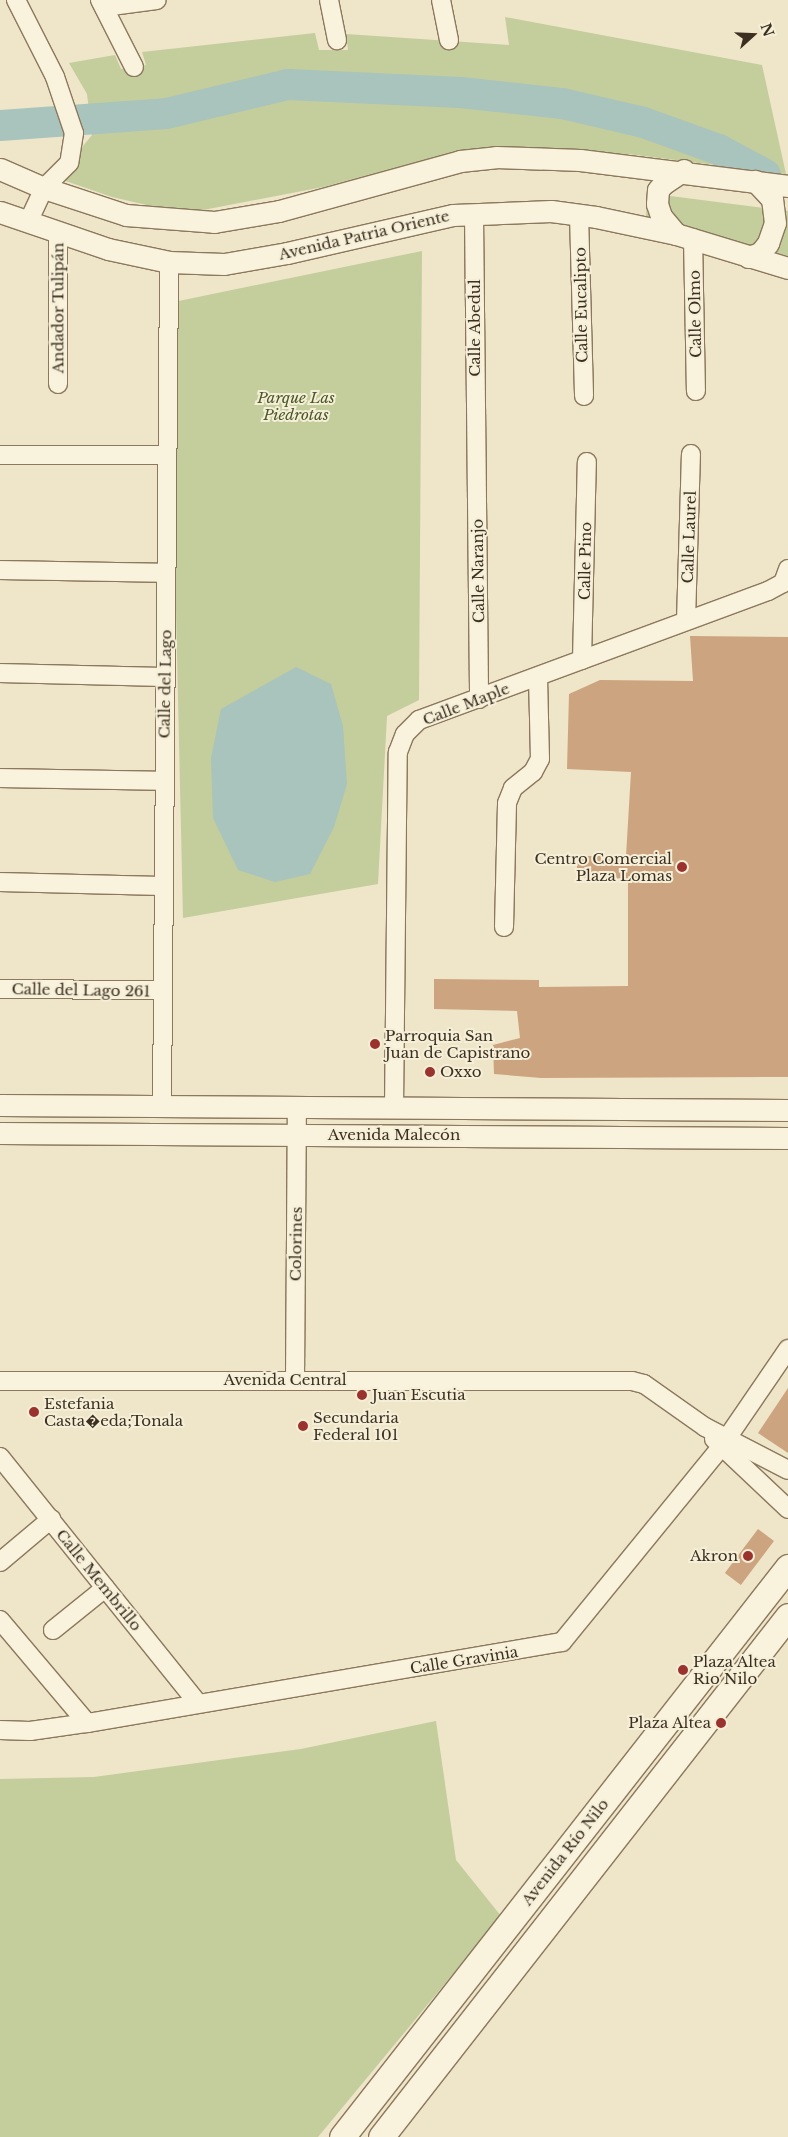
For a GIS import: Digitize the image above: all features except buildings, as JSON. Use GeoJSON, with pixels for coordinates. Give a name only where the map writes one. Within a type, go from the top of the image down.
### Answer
{"type":"FeatureCollection","features":[{"type":"Feature","properties":{"kind":"main road","name":"Avenida Río Nilo"},"geometry":{"type":"LineString","coordinates":[[342,2137],[788,1567]]}},
{"type":"Feature","properties":{"kind":"main road","name":"Avenida Río Nilo"},"geometry":{"type":"LineString","coordinates":[[381,2137],[788,1616]]}},
{"type":"Feature","properties":{"kind":"main road"},"geometry":{"type":"LineString","coordinates":[[738,1631],[735,1642],[741,1652],[759,1654]]}},
{"type":"Feature","properties":{"kind":"street"},"geometry":{"type":"LineString","coordinates":[[16,0],[55,77],[74,134],[69,162],[44,188],[28,222]]}},
{"type":"Feature","properties":{"kind":"street"},"geometry":{"type":"LineString","coordinates":[[134,66],[102,4],[157,0]]}},
{"type":"Feature","properties":{"kind":"street"},"geometry":{"type":"LineString","coordinates":[[329,0],[337,40]]}},
{"type":"Feature","properties":{"kind":"street"},"geometry":{"type":"LineString","coordinates":[[441,0],[449,40]]}},
{"type":"Feature","properties":{"kind":"street"},"geometry":{"type":"LineString","coordinates":[[0,169],[44,188],[126,215],[214,222],[279,211],[460,161],[496,157],[534,156],[684,170],[788,186]]}},
{"type":"Feature","properties":{"kind":"street"},"geometry":{"type":"LineString","coordinates":[[684,170],[668,180],[658,190],[657,204],[661,216],[684,236]]}},
{"type":"Feature","properties":{"kind":"street"},"geometry":{"type":"LineString","coordinates":[[748,257],[760,253],[768,244],[775,223],[772,199],[755,181]]}},
{"type":"Feature","properties":{"kind":"street","name":"Avenida Patria Oriente"},"geometry":{"type":"LineString","coordinates":[[0,212],[58,233],[169,262],[224,264],[287,254],[404,224],[474,214],[551,211],[579,214],[684,236],[788,268]]}},
{"type":"Feature","properties":{"kind":"street","name":"Calle Abedul"},"geometry":{"type":"LineString","coordinates":[[474,214],[476,443]]}},
{"type":"Feature","properties":{"kind":"street","name":"Calle Eucalipto"},"geometry":{"type":"LineString","coordinates":[[579,214],[584,396]]}},
{"type":"Feature","properties":{"kind":"street","name":"Andador Tulipán"},"geometry":{"type":"LineString","coordinates":[[58,233],[58,384]]}},
{"type":"Feature","properties":{"kind":"street","name":"Calle Olmo"},"geometry":{"type":"LineString","coordinates":[[684,236],[696,391]]}},
{"type":"Feature","properties":{"kind":"street","name":"Calle del Lago"},"geometry":{"type":"LineString","coordinates":[[162,1106],[169,262]]}},
{"type":"Feature","properties":{"kind":"street","name":"Calle Naranjo"},"geometry":{"type":"LineString","coordinates":[[476,443],[479,699]]}},
{"type":"Feature","properties":{"kind":"street","name":"Calle Laurel"},"geometry":{"type":"LineString","coordinates":[[686,620],[691,454]]}},
{"type":"Feature","properties":{"kind":"street"},"geometry":{"type":"LineString","coordinates":[[0,455],[167,455]]}},
{"type":"Feature","properties":{"kind":"street","name":"Calle Pino"},"geometry":{"type":"LineString","coordinates":[[582,660],[587,462]]}},
{"type":"Feature","properties":{"kind":"street","name":"Calle Maple"},"geometry":{"type":"LineString","coordinates":[[394,1108],[398,752],[405,734],[419,720],[768,591],[783,584],[788,569]]}},
{"type":"Feature","properties":{"kind":"street"},"geometry":{"type":"LineString","coordinates":[[0,570],[166,573]]}},
{"type":"Feature","properties":{"kind":"street"},"geometry":{"type":"LineString","coordinates":[[0,673],[166,677]]}},
{"type":"Feature","properties":{"kind":"street"},"geometry":{"type":"LineString","coordinates":[[504,927],[507,803],[514,788],[533,772],[540,759],[538,677]]}},
{"type":"Feature","properties":{"kind":"street"},"geometry":{"type":"LineString","coordinates":[[0,778],[164,781]]}},
{"type":"Feature","properties":{"kind":"street"},"geometry":{"type":"LineString","coordinates":[[0,882],[164,886]]}},
{"type":"Feature","properties":{"kind":"street","name":"Calle del Lago 261"},"geometry":{"type":"LineString","coordinates":[[0,989],[162,990]]}},
{"type":"Feature","properties":{"kind":"street","name":"Avenida Malecón"},"geometry":{"type":"LineString","coordinates":[[0,1105],[788,1110]]}},
{"type":"Feature","properties":{"kind":"street","name":"Colorines"},"geometry":{"type":"LineString","coordinates":[[295,1380],[298,1107]]}},
{"type":"Feature","properties":{"kind":"street","name":"Avenida Malecón"},"geometry":{"type":"LineString","coordinates":[[0,1132],[788,1138]]}},
{"type":"Feature","properties":{"kind":"street","name":"Calle Gravinia"},"geometry":{"type":"LineString","coordinates":[[0,1730],[30,1731],[87,1723],[562,1642],[725,1442],[788,1349]]}},
{"type":"Feature","properties":{"kind":"street","name":"Avenida Central"},"geometry":{"type":"LineString","coordinates":[[0,1381],[632,1381],[644,1384],[725,1442],[788,1509]]}},
{"type":"Feature","properties":{"kind":"street","name":"Avenida Central"},"geometry":{"type":"LineString","coordinates":[[725,1442],[788,1470]]}},
{"type":"Feature","properties":{"kind":"street","name":"Calle Membrillo"},"geometry":{"type":"LineString","coordinates":[[0,1457],[198,1703]]}},
{"type":"Feature","properties":{"kind":"street"},"geometry":{"type":"LineString","coordinates":[[0,1562],[51,1519]]}},
{"type":"Feature","properties":{"kind":"street"},"geometry":{"type":"LineString","coordinates":[[53,1630],[106,1588]]}},
{"type":"Feature","properties":{"kind":"street"},"geometry":{"type":"LineString","coordinates":[[0,1620],[87,1723]]}},
{"type":"Feature","properties":{"kind":"green space"},"geometry":{"type":"Polygon","coordinates":[[[505,17],[762,65],[786,174],[628,154],[471,152],[432,158],[323,187],[198,211],[164,209],[112,197],[57,178],[92,135],[87,94],[69,63],[115,55],[121,69],[146,65],[142,52],[315,33],[319,50],[348,50],[346,34],[509,45],[505,17]]]}},
{"type":"Feature","properties":{"kind":"green space"},"geometry":{"type":"Polygon","coordinates":[[[647,193],[788,211],[788,256],[646,217],[647,193]]]}},
{"type":"Feature","properties":{"kind":"green space","name":"Parque Las Piedrotas"},"geometry":{"type":"Polygon","coordinates":[[[422,251],[419,700],[387,716],[378,884],[183,918],[169,303],[422,251]]]}},
{"type":"Feature","properties":{"kind":"green space"},"geometry":{"type":"Polygon","coordinates":[[[436,1721],[456,1860],[501,1916],[318,2137],[0,2137],[0,1779],[94,1777],[301,1749],[436,1721]]]}},
{"type":"Feature","properties":{"kind":"water"},"geometry":{"type":"Polygon","coordinates":[[[296,667],[331,684],[343,726],[347,784],[334,827],[310,874],[275,882],[238,870],[213,818],[211,758],[221,709],[296,667]]]}},
{"type":"Feature","properties":{"kind":"waterway"},"geometry":{"type":"LineString","coordinates":[[0,125],[166,113],[288,84],[460,92],[562,103],[643,122],[718,149],[765,174]]}},
{"type":"Feature","properties":{"kind":"place","name":"Centro Comercial Plaza Lomas"},"geometry":{"type":"Point","coordinates":[682,867]}},
{"type":"Feature","properties":{"kind":"place","name":"Parroquia San Juan de Capistrano"},"geometry":{"type":"Point","coordinates":[375,1044]}},
{"type":"Feature","properties":{"kind":"place","name":"Oxxo"},"geometry":{"type":"Point","coordinates":[430,1072]}},
{"type":"Feature","properties":{"kind":"place","name":"Juan Escutia"},"geometry":{"type":"Point","coordinates":[362,1395]}},
{"type":"Feature","properties":{"kind":"place","name":"Estefania Casta�eda;Tonala"},"geometry":{"type":"Point","coordinates":[34,1412]}},
{"type":"Feature","properties":{"kind":"place","name":"Secundaria Federal 101"},"geometry":{"type":"Point","coordinates":[303,1426]}},
{"type":"Feature","properties":{"kind":"place","name":"Akron"},"geometry":{"type":"Point","coordinates":[748,1556]}},
{"type":"Feature","properties":{"kind":"place","name":"Plaza Altea Rio Nilo"},"geometry":{"type":"Point","coordinates":[683,1670]}},
{"type":"Feature","properties":{"kind":"place","name":"Plaza Altea"},"geometry":{"type":"Point","coordinates":[721,1723]}}]}
